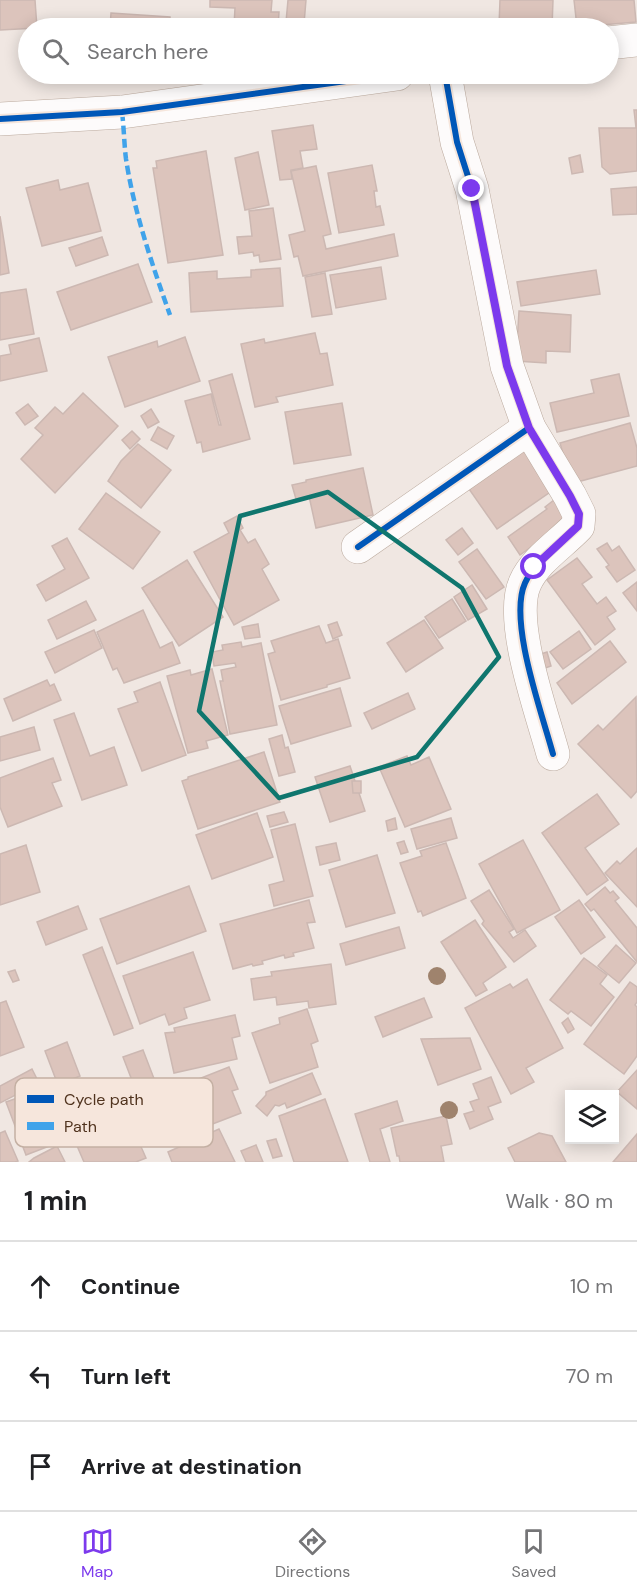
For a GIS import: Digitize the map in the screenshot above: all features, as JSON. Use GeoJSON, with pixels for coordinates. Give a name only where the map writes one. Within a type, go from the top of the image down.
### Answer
{"type":"FeatureCollection","features":[{"type":"Feature","properties":{"kind":"street"},"geometry":{"type":"LineString","coordinates":[[619,43],[637,40]]}},
{"type":"Feature","properties":{"kind":"street"},"geometry":{"type":"LineString","coordinates":[[0,119],[122,112],[325,84]]}},
{"type":"Feature","properties":{"kind":"street"},"geometry":{"type":"LineString","coordinates":[[447,84],[457,142],[472,189],[507,366],[529,428],[579,514],[578,526],[534,567],[524,584],[520,609],[522,643],[553,754]]}},
{"type":"Feature","properties":{"kind":"street"},"geometry":{"type":"LineString","coordinates":[[358,547],[529,428]]}},
{"type":"Feature","properties":{"kind":"highlighted area"},"geometry":{"type":"Polygon","coordinates":[[[328,492],[462,588],[499,657],[417,757],[279,798],[199,711],[240,516],[328,492]]]}},
{"type":"Feature","properties":{"kind":"building"},"geometry":{"type":"Polygon","coordinates":[[[0,0],[35,0],[36,18],[18,18],[18,29],[0,30],[0,0]]]}},
{"type":"Feature","properties":{"kind":"building"},"geometry":{"type":"Polygon","coordinates":[[[210,0],[272,0],[271,12],[279,12],[279,18],[234,18],[235,8],[210,7],[210,0]]]}},
{"type":"Feature","properties":{"kind":"building"},"geometry":{"type":"Polygon","coordinates":[[[288,0],[306,0],[304,18],[286,18],[288,0]]]}},
{"type":"Feature","properties":{"kind":"building"},"geometry":{"type":"Polygon","coordinates":[[[500,0],[553,0],[552,18],[499,18],[500,0]]]}},
{"type":"Feature","properties":{"kind":"building"},"geometry":{"type":"Polygon","coordinates":[[[574,0],[634,0],[636,22],[619,23],[619,18],[576,18],[574,0]]]}},
{"type":"Feature","properties":{"kind":"building"},"geometry":{"type":"Polygon","coordinates":[[[111,13],[170,17],[170,18],[111,18],[111,13]]]}},
{"type":"Feature","properties":{"kind":"building"},"geometry":{"type":"Polygon","coordinates":[[[634,110],[637,110],[637,171],[610,174],[602,167],[599,128],[636,128],[634,110]]]}},
{"type":"Feature","properties":{"kind":"building"},"geometry":{"type":"Polygon","coordinates":[[[313,125],[317,149],[300,151],[303,168],[291,170],[292,179],[280,180],[272,131],[313,125]]]}},
{"type":"Feature","properties":{"kind":"building"},"geometry":{"type":"Polygon","coordinates":[[[206,151],[223,255],[168,263],[153,168],[157,168],[156,161],[206,151]]]}},
{"type":"Feature","properties":{"kind":"building"},"geometry":{"type":"Polygon","coordinates":[[[258,152],[269,205],[245,210],[235,158],[258,152]]]}},
{"type":"Feature","properties":{"kind":"building"},"geometry":{"type":"Polygon","coordinates":[[[580,155],[583,172],[572,174],[569,158],[580,155]]]}},
{"type":"Feature","properties":{"kind":"building"},"geometry":{"type":"Polygon","coordinates":[[[372,165],[377,191],[374,191],[376,207],[380,206],[384,225],[339,233],[328,173],[372,165]]]}},
{"type":"Feature","properties":{"kind":"building"},"geometry":{"type":"Polygon","coordinates":[[[316,166],[331,234],[323,236],[326,249],[394,234],[398,256],[303,276],[298,256],[294,257],[289,235],[305,231],[291,171],[316,166]]]}},
{"type":"Feature","properties":{"kind":"building"},"geometry":{"type":"Polygon","coordinates":[[[58,180],[60,190],[88,183],[101,231],[42,246],[26,188],[58,180]]]}},
{"type":"Feature","properties":{"kind":"building"},"geometry":{"type":"Polygon","coordinates":[[[637,187],[637,214],[613,215],[611,189],[637,187]]]}},
{"type":"Feature","properties":{"kind":"building"},"geometry":{"type":"Polygon","coordinates":[[[273,208],[281,259],[260,262],[259,255],[254,256],[253,252],[239,254],[237,237],[252,236],[249,211],[273,208]]]}},
{"type":"Feature","properties":{"kind":"building"},"geometry":{"type":"Polygon","coordinates":[[[0,216],[9,273],[0,275],[0,216]]]}},
{"type":"Feature","properties":{"kind":"building"},"geometry":{"type":"Polygon","coordinates":[[[102,237],[108,255],[76,266],[69,248],[102,237]]]}},
{"type":"Feature","properties":{"kind":"building"},"geometry":{"type":"Polygon","coordinates":[[[138,264],[152,302],[71,330],[57,292],[138,264]]]}},
{"type":"Feature","properties":{"kind":"building"},"geometry":{"type":"Polygon","coordinates":[[[381,267],[386,299],[336,308],[330,275],[381,267]]]}},
{"type":"Feature","properties":{"kind":"building"},"geometry":{"type":"Polygon","coordinates":[[[280,268],[283,306],[191,312],[189,273],[217,271],[217,279],[251,277],[251,270],[280,268]]]}},
{"type":"Feature","properties":{"kind":"building"},"geometry":{"type":"Polygon","coordinates":[[[596,270],[600,294],[521,306],[517,282],[596,270]]]}},
{"type":"Feature","properties":{"kind":"building"},"geometry":{"type":"Polygon","coordinates":[[[325,273],[332,314],[312,317],[305,277],[325,273]]]}},
{"type":"Feature","properties":{"kind":"building"},"geometry":{"type":"Polygon","coordinates":[[[26,289],[34,334],[0,340],[0,293],[26,289]]]}},
{"type":"Feature","properties":{"kind":"building"},"geometry":{"type":"Polygon","coordinates":[[[519,311],[571,315],[570,352],[546,351],[546,363],[516,361],[519,311]]]}},
{"type":"Feature","properties":{"kind":"building"},"geometry":{"type":"Polygon","coordinates":[[[315,333],[320,354],[327,353],[333,385],[276,397],[278,402],[255,407],[241,344],[264,339],[265,343],[315,333]]]}},
{"type":"Feature","properties":{"kind":"building"},"geometry":{"type":"Polygon","coordinates":[[[185,337],[200,381],[125,407],[108,357],[157,341],[158,347],[185,337]]]}},
{"type":"Feature","properties":{"kind":"building"},"geometry":{"type":"Polygon","coordinates":[[[39,338],[47,371],[0,381],[0,356],[11,354],[9,345],[39,338]]]}},
{"type":"Feature","properties":{"kind":"building"},"geometry":{"type":"Polygon","coordinates":[[[232,374],[250,439],[203,452],[201,442],[197,443],[185,401],[211,394],[219,425],[221,425],[209,381],[232,374]]]}},
{"type":"Feature","properties":{"kind":"building"},"geometry":{"type":"Polygon","coordinates":[[[619,374],[629,416],[557,432],[550,403],[594,393],[591,380],[619,374]]]}},
{"type":"Feature","properties":{"kind":"building"},"geometry":{"type":"Polygon","coordinates":[[[83,393],[118,426],[55,493],[21,459],[43,435],[35,428],[55,407],[63,414],[83,393]]]}},
{"type":"Feature","properties":{"kind":"building"},"geometry":{"type":"Polygon","coordinates":[[[342,403],[351,455],[294,464],[285,412],[342,403]]]}},
{"type":"Feature","properties":{"kind":"building"},"geometry":{"type":"Polygon","coordinates":[[[28,404],[38,416],[25,425],[16,413],[28,404]]]}},
{"type":"Feature","properties":{"kind":"building"},"geometry":{"type":"Polygon","coordinates":[[[151,409],[159,422],[148,428],[141,416],[151,409]]]}},
{"type":"Feature","properties":{"kind":"building"},"geometry":{"type":"Polygon","coordinates":[[[630,423],[637,448],[637,466],[577,482],[573,470],[568,471],[560,443],[630,423]]]}},
{"type":"Feature","properties":{"kind":"building"},"geometry":{"type":"Polygon","coordinates":[[[158,427],[174,436],[167,449],[151,440],[158,427]]]}},
{"type":"Feature","properties":{"kind":"building"},"geometry":{"type":"Polygon","coordinates":[[[132,431],[140,439],[130,449],[122,440],[132,431]]]}},
{"type":"Feature","properties":{"kind":"building"},"geometry":{"type":"Polygon","coordinates":[[[138,444],[171,470],[141,508],[108,481],[121,461],[138,444]]]}},
{"type":"Feature","properties":{"kind":"building"},"geometry":{"type":"Polygon","coordinates":[[[528,447],[556,488],[497,529],[469,489],[528,447]]]}},
{"type":"Feature","properties":{"kind":"building"},"geometry":{"type":"Polygon","coordinates":[[[363,468],[373,515],[316,528],[309,496],[296,499],[292,485],[363,468]]]}},
{"type":"Feature","properties":{"kind":"building"},"geometry":{"type":"Polygon","coordinates":[[[106,493],[160,532],[133,569],[79,529],[106,493]]]}},
{"type":"Feature","properties":{"kind":"building"},"geometry":{"type":"Polygon","coordinates":[[[559,496],[574,516],[520,555],[508,537],[547,509],[545,507],[559,496]]]}},
{"type":"Feature","properties":{"kind":"building"},"geometry":{"type":"Polygon","coordinates":[[[237,516],[243,528],[240,530],[248,543],[255,539],[269,564],[262,569],[279,600],[234,625],[194,552],[229,533],[224,523],[237,516]]]}},
{"type":"Feature","properties":{"kind":"building"},"geometry":{"type":"Polygon","coordinates":[[[462,528],[473,543],[458,555],[446,540],[462,528]]]}},
{"type":"Feature","properties":{"kind":"building"},"geometry":{"type":"Polygon","coordinates":[[[67,538],[89,578],[46,601],[37,585],[65,569],[52,546],[67,538]]]}},
{"type":"Feature","properties":{"kind":"building"},"geometry":{"type":"Polygon","coordinates":[[[607,543],[612,551],[619,546],[635,570],[617,582],[606,567],[609,565],[597,549],[607,543]]]}},
{"type":"Feature","properties":{"kind":"building"},"geometry":{"type":"Polygon","coordinates":[[[477,549],[504,587],[486,599],[459,562],[477,549]]]}},
{"type":"Feature","properties":{"kind":"building"},"geometry":{"type":"Polygon","coordinates":[[[577,558],[592,577],[582,584],[597,604],[606,597],[616,611],[607,617],[615,629],[595,645],[547,580],[577,558]]]}},
{"type":"Feature","properties":{"kind":"building"},"geometry":{"type":"Polygon","coordinates":[[[187,560],[223,617],[179,646],[142,588],[187,560]]]}},
{"type":"Feature","properties":{"kind":"building"},"geometry":{"type":"Polygon","coordinates":[[[637,582],[637,611],[623,593],[637,582]]]}},
{"type":"Feature","properties":{"kind":"building"},"geometry":{"type":"Polygon","coordinates":[[[472,585],[487,609],[468,620],[454,597],[472,585]]]}},
{"type":"Feature","properties":{"kind":"building"},"geometry":{"type":"Polygon","coordinates":[[[452,599],[466,621],[439,638],[425,617],[452,599]]]}},
{"type":"Feature","properties":{"kind":"building"},"geometry":{"type":"Polygon","coordinates":[[[86,601],[96,620],[57,639],[48,620],[86,601]]]}},
{"type":"Feature","properties":{"kind":"building"},"geometry":{"type":"Polygon","coordinates":[[[143,610],[160,648],[172,642],[180,663],[124,683],[117,668],[113,670],[97,632],[143,610]]]}},
{"type":"Feature","properties":{"kind":"building"},"geometry":{"type":"Polygon","coordinates":[[[424,620],[443,648],[406,672],[387,643],[424,620]]]}},
{"type":"Feature","properties":{"kind":"building"},"geometry":{"type":"Polygon","coordinates":[[[337,622],[342,635],[333,639],[328,625],[337,622]]]}},
{"type":"Feature","properties":{"kind":"building"},"geometry":{"type":"Polygon","coordinates":[[[258,624],[260,637],[245,639],[242,627],[258,624]]]}},
{"type":"Feature","properties":{"kind":"building"},"geometry":{"type":"Polygon","coordinates":[[[319,626],[326,643],[338,639],[350,678],[281,700],[268,654],[275,652],[271,641],[319,626]]]}},
{"type":"Feature","properties":{"kind":"building"},"geometry":{"type":"Polygon","coordinates":[[[94,630],[102,648],[55,673],[45,652],[94,630]]]}},
{"type":"Feature","properties":{"kind":"building"},"geometry":{"type":"Polygon","coordinates":[[[579,631],[591,649],[563,669],[550,652],[579,631]]]}},
{"type":"Feature","properties":{"kind":"building"},"geometry":{"type":"Polygon","coordinates":[[[610,641],[626,662],[572,704],[557,683],[610,641]]]}},
{"type":"Feature","properties":{"kind":"building"},"geometry":{"type":"Polygon","coordinates":[[[241,642],[242,647],[261,643],[277,725],[230,734],[220,681],[223,681],[221,670],[236,667],[235,663],[214,666],[212,652],[223,650],[222,645],[241,642]]]}},
{"type":"Feature","properties":{"kind":"building"},"geometry":{"type":"Polygon","coordinates":[[[547,652],[551,666],[542,669],[538,655],[547,652]]]}},
{"type":"Feature","properties":{"kind":"building"},"geometry":{"type":"Polygon","coordinates":[[[212,669],[228,735],[206,741],[208,748],[188,753],[167,676],[190,670],[191,675],[212,669]]]}},
{"type":"Feature","properties":{"kind":"building"},"geometry":{"type":"Polygon","coordinates":[[[47,680],[50,686],[54,684],[61,700],[13,721],[4,699],[47,680]]]}},
{"type":"Feature","properties":{"kind":"building"},"geometry":{"type":"Polygon","coordinates":[[[160,682],[186,755],[142,771],[118,709],[138,702],[134,692],[160,682]]]}},
{"type":"Feature","properties":{"kind":"building"},"geometry":{"type":"Polygon","coordinates":[[[340,688],[351,726],[291,744],[279,706],[340,688]]]}},
{"type":"Feature","properties":{"kind":"building"},"geometry":{"type":"Polygon","coordinates":[[[408,693],[415,709],[372,729],[364,713],[408,693]]]}},
{"type":"Feature","properties":{"kind":"building"},"geometry":{"type":"Polygon","coordinates":[[[636,697],[637,791],[631,798],[578,744],[598,725],[603,730],[636,697]]]}},
{"type":"Feature","properties":{"kind":"building"},"geometry":{"type":"Polygon","coordinates":[[[74,713],[90,756],[114,747],[127,785],[82,800],[54,720],[74,713]]]}},
{"type":"Feature","properties":{"kind":"building"},"geometry":{"type":"Polygon","coordinates":[[[34,727],[40,750],[0,761],[0,737],[34,727]]]}},
{"type":"Feature","properties":{"kind":"building"},"geometry":{"type":"Polygon","coordinates":[[[282,735],[295,772],[279,776],[269,739],[282,735]]]}},
{"type":"Feature","properties":{"kind":"building"},"geometry":{"type":"Polygon","coordinates":[[[264,752],[280,802],[198,829],[182,781],[264,752]]]}},
{"type":"Feature","properties":{"kind":"building"},"geometry":{"type":"Polygon","coordinates":[[[407,756],[411,765],[429,757],[451,809],[405,827],[379,767],[407,756]]]}},
{"type":"Feature","properties":{"kind":"building"},"geometry":{"type":"Polygon","coordinates":[[[53,758],[61,780],[52,783],[62,806],[8,827],[0,807],[0,778],[53,758]]]}},
{"type":"Feature","properties":{"kind":"building"},"geometry":{"type":"Polygon","coordinates":[[[350,766],[365,811],[330,822],[315,777],[350,766]]]}},
{"type":"Feature","properties":{"kind":"building"},"geometry":{"type":"Polygon","coordinates":[[[352,781],[361,781],[361,793],[353,793],[352,781]]]}},
{"type":"Feature","properties":{"kind":"building"},"geometry":{"type":"Polygon","coordinates":[[[597,794],[619,824],[585,848],[608,880],[587,895],[542,833],[597,794]]]}},
{"type":"Feature","properties":{"kind":"building"},"geometry":{"type":"Polygon","coordinates":[[[284,812],[288,822],[270,827],[267,816],[284,812]]]}},
{"type":"Feature","properties":{"kind":"building"},"geometry":{"type":"Polygon","coordinates":[[[257,813],[273,857],[212,879],[196,835],[257,813]]]}},
{"type":"Feature","properties":{"kind":"building"},"geometry":{"type":"Polygon","coordinates":[[[395,818],[397,829],[388,831],[386,821],[395,818]]]}},
{"type":"Feature","properties":{"kind":"building"},"geometry":{"type":"Polygon","coordinates":[[[451,818],[457,838],[417,849],[411,829],[451,818]]]}},
{"type":"Feature","properties":{"kind":"building"},"geometry":{"type":"Polygon","coordinates":[[[295,824],[313,896],[274,906],[269,885],[284,881],[271,830],[295,824]]]}},
{"type":"Feature","properties":{"kind":"building"},"geometry":{"type":"Polygon","coordinates":[[[523,840],[560,910],[517,933],[479,864],[523,840]]]}},
{"type":"Feature","properties":{"kind":"building"},"geometry":{"type":"Polygon","coordinates":[[[404,841],[408,852],[401,854],[397,843],[404,841]]]}},
{"type":"Feature","properties":{"kind":"building"},"geometry":{"type":"Polygon","coordinates":[[[336,843],[340,860],[320,865],[316,847],[336,843]]]}},
{"type":"Feature","properties":{"kind":"building"},"geometry":{"type":"Polygon","coordinates":[[[446,843],[466,898],[423,916],[421,911],[418,912],[400,863],[422,856],[420,851],[446,843]]]}},
{"type":"Feature","properties":{"kind":"building"},"geometry":{"type":"Polygon","coordinates":[[[26,845],[40,892],[0,905],[0,854],[26,845]]]}},
{"type":"Feature","properties":{"kind":"building"},"geometry":{"type":"Polygon","coordinates":[[[637,848],[637,907],[605,873],[617,861],[620,864],[637,848]]]}},
{"type":"Feature","properties":{"kind":"building"},"geometry":{"type":"Polygon","coordinates":[[[377,855],[395,913],[346,927],[329,870],[377,855]]]}},
{"type":"Feature","properties":{"kind":"building"},"geometry":{"type":"Polygon","coordinates":[[[189,886],[206,931],[117,964],[100,919],[189,886]]]}},
{"type":"Feature","properties":{"kind":"building"},"geometry":{"type":"Polygon","coordinates":[[[605,887],[619,898],[615,901],[637,928],[637,962],[594,909],[591,911],[585,904],[605,887]]]}},
{"type":"Feature","properties":{"kind":"building"},"geometry":{"type":"Polygon","coordinates":[[[489,890],[514,929],[509,932],[513,938],[525,930],[536,946],[514,962],[482,924],[484,921],[471,901],[489,890]]]}},
{"type":"Feature","properties":{"kind":"building"},"geometry":{"type":"Polygon","coordinates":[[[309,900],[315,922],[307,923],[314,948],[293,953],[294,956],[285,958],[284,955],[262,961],[263,964],[253,966],[252,964],[233,969],[220,924],[309,900]]]}},
{"type":"Feature","properties":{"kind":"building"},"geometry":{"type":"Polygon","coordinates":[[[579,900],[605,937],[581,954],[555,917],[579,900]]]}},
{"type":"Feature","properties":{"kind":"building"},"geometry":{"type":"Polygon","coordinates":[[[78,906],[87,929],[46,945],[37,922],[78,906]]]}},
{"type":"Feature","properties":{"kind":"building"},"geometry":{"type":"Polygon","coordinates":[[[475,920],[506,967],[483,983],[487,990],[476,996],[441,942],[475,920]]]}},
{"type":"Feature","properties":{"kind":"building"},"geometry":{"type":"Polygon","coordinates":[[[399,927],[405,948],[346,965],[340,944],[399,927]]]}},
{"type":"Feature","properties":{"kind":"building"},"geometry":{"type":"Polygon","coordinates":[[[616,945],[636,963],[619,983],[598,966],[616,945]]]}},
{"type":"Feature","properties":{"kind":"building"},"geometry":{"type":"Polygon","coordinates":[[[102,947],[133,1028],[114,1035],[83,955],[102,947]]]}},
{"type":"Feature","properties":{"kind":"building"},"geometry":{"type":"Polygon","coordinates":[[[193,952],[210,1000],[184,1008],[187,1018],[169,1025],[165,1014],[140,1024],[123,976],[193,952]]]}},
{"type":"Feature","properties":{"kind":"building"},"geometry":{"type":"Polygon","coordinates":[[[584,958],[607,975],[600,984],[614,997],[591,1026],[571,1011],[568,1014],[550,1000],[584,958]]]}},
{"type":"Feature","properties":{"kind":"building"},"geometry":{"type":"Polygon","coordinates":[[[331,964],[336,1004],[309,1008],[308,1001],[277,1005],[276,997],[254,1000],[251,979],[272,976],[271,972],[331,964]]]}},
{"type":"Feature","properties":{"kind":"building"},"geometry":{"type":"Polygon","coordinates":[[[15,970],[19,980],[13,982],[8,972],[15,970]]]}},
{"type":"Feature","properties":{"kind":"building"},"geometry":{"type":"Polygon","coordinates":[[[527,979],[563,1048],[526,1068],[534,1082],[511,1094],[465,1008],[510,984],[513,988],[527,979]]]}},
{"type":"Feature","properties":{"kind":"building"},"geometry":{"type":"Polygon","coordinates":[[[630,982],[637,987],[635,1005],[637,1007],[637,1056],[624,1074],[584,1044],[630,982]]]}},
{"type":"Feature","properties":{"kind":"building"},"geometry":{"type":"Polygon","coordinates":[[[424,998],[432,1017],[383,1037],[375,1017],[424,998]]]}},
{"type":"Feature","properties":{"kind":"building"},"geometry":{"type":"Polygon","coordinates":[[[6,1001],[24,1047],[0,1056],[0,1003],[6,1001]]]}},
{"type":"Feature","properties":{"kind":"building"},"geometry":{"type":"Polygon","coordinates":[[[307,1009],[318,1041],[311,1044],[318,1067],[270,1083],[252,1033],[280,1024],[279,1018],[307,1009]]]}},
{"type":"Feature","properties":{"kind":"building"},"geometry":{"type":"Polygon","coordinates":[[[235,1015],[240,1036],[232,1038],[237,1059],[174,1073],[165,1033],[175,1032],[174,1028],[235,1015]]]}},
{"type":"Feature","properties":{"kind":"building"},"geometry":{"type":"Polygon","coordinates":[[[568,1018],[574,1029],[568,1033],[562,1023],[568,1018]]]}},
{"type":"Feature","properties":{"kind":"building"},"geometry":{"type":"Polygon","coordinates":[[[470,1038],[481,1069],[438,1085],[421,1039],[470,1038]]]}},
{"type":"Feature","properties":{"kind":"building"},"geometry":{"type":"Polygon","coordinates":[[[67,1042],[80,1076],[55,1078],[45,1051],[67,1042]]]}},
{"type":"Feature","properties":{"kind":"building"},"geometry":{"type":"Polygon","coordinates":[[[143,1050],[154,1078],[131,1078],[123,1057],[143,1050]]]}},
{"type":"Feature","properties":{"kind":"building"},"geometry":{"type":"Polygon","coordinates":[[[229,1067],[238,1089],[232,1091],[241,1113],[213,1124],[213,1078],[201,1078],[229,1067]]]}},
{"type":"Feature","properties":{"kind":"building"},"geometry":{"type":"Polygon","coordinates":[[[32,1069],[36,1078],[15,1078],[32,1069]]]}},
{"type":"Feature","properties":{"kind":"building"},"geometry":{"type":"Polygon","coordinates":[[[637,1070],[637,1109],[619,1094],[619,1090],[637,1070]]]}},
{"type":"Feature","properties":{"kind":"building"},"geometry":{"type":"Polygon","coordinates":[[[312,1073],[321,1094],[287,1108],[285,1103],[275,1105],[267,1116],[256,1106],[266,1092],[312,1073]]]}},
{"type":"Feature","properties":{"kind":"building"},"geometry":{"type":"Polygon","coordinates":[[[491,1077],[501,1102],[488,1107],[493,1119],[470,1129],[464,1114],[474,1111],[470,1102],[479,1099],[473,1084],[491,1077]]]}},
{"type":"Feature","properties":{"kind":"building"},"geometry":{"type":"Polygon","coordinates":[[[15,1078],[15,1095],[0,1103],[0,1086],[15,1078]]]}},
{"type":"Feature","properties":{"kind":"building"},"geometry":{"type":"Polygon","coordinates":[[[15,1099],[15,1126],[6,1102],[15,1099]]]}},
{"type":"Feature","properties":{"kind":"building"},"geometry":{"type":"Polygon","coordinates":[[[325,1099],[348,1162],[294,1162],[279,1116],[325,1099]]]}},
{"type":"Feature","properties":{"kind":"building"},"geometry":{"type":"Polygon","coordinates":[[[397,1101],[403,1121],[380,1129],[390,1162],[370,1162],[355,1114],[397,1101]]]}},
{"type":"Feature","properties":{"kind":"building"},"geometry":{"type":"Polygon","coordinates":[[[446,1116],[452,1144],[441,1146],[444,1162],[400,1162],[391,1128],[446,1116]]]}},
{"type":"Feature","properties":{"kind":"building"},"geometry":{"type":"Polygon","coordinates":[[[219,1129],[235,1162],[172,1162],[168,1152],[179,1147],[213,1147],[213,1132],[219,1129]]]}},
{"type":"Feature","properties":{"kind":"building"},"geometry":{"type":"Polygon","coordinates":[[[5,1131],[18,1161],[0,1162],[0,1133],[5,1131]]]}},
{"type":"Feature","properties":{"kind":"building"},"geometry":{"type":"Polygon","coordinates":[[[539,1133],[552,1136],[566,1162],[515,1162],[508,1148],[539,1133]]]}},
{"type":"Feature","properties":{"kind":"building"},"geometry":{"type":"Polygon","coordinates":[[[637,1134],[637,1162],[613,1162],[637,1134]]]}},
{"type":"Feature","properties":{"kind":"building"},"geometry":{"type":"Polygon","coordinates":[[[276,1139],[282,1156],[273,1158],[267,1141],[276,1139]]]}},
{"type":"Feature","properties":{"kind":"building"},"geometry":{"type":"Polygon","coordinates":[[[256,1145],[263,1162],[246,1162],[241,1151],[256,1145]]]}},
{"type":"Feature","properties":{"kind":"building"},"geometry":{"type":"Polygon","coordinates":[[[23,1147],[47,1147],[26,1155],[23,1147]]]}},
{"type":"Feature","properties":{"kind":"building"},"geometry":{"type":"Polygon","coordinates":[[[58,1147],[65,1162],[29,1162],[58,1147]]]}},
{"type":"Feature","properties":{"kind":"building"},"geometry":{"type":"Polygon","coordinates":[[[77,1147],[141,1147],[146,1158],[136,1162],[84,1162],[77,1147]]]}},
{"type":"Feature","properties":{"kind":"marked path"},"geometry":{"type":"LineString","coordinates":[[122,112],[126,159],[134,199],[150,257],[170,315]]}},
{"type":"Feature","properties":{"kind":"cycle path"},"geometry":{"type":"LineString","coordinates":[[0,119],[122,112],[325,84]]}},
{"type":"Feature","properties":{"kind":"cycle path"},"geometry":{"type":"LineString","coordinates":[[447,84],[457,142],[472,189],[507,366],[529,428],[579,514],[578,526],[529,575],[521,600],[523,643],[553,754]]}},
{"type":"Feature","properties":{"kind":"cycle path"},"geometry":{"type":"LineString","coordinates":[[358,547],[529,428]]}},
{"type":"Feature","properties":{"kind":"route"},"geometry":{"type":"LineString","coordinates":[[472,189],[497,325],[507,366],[529,428],[579,514],[578,526],[534,567]]}}]}
